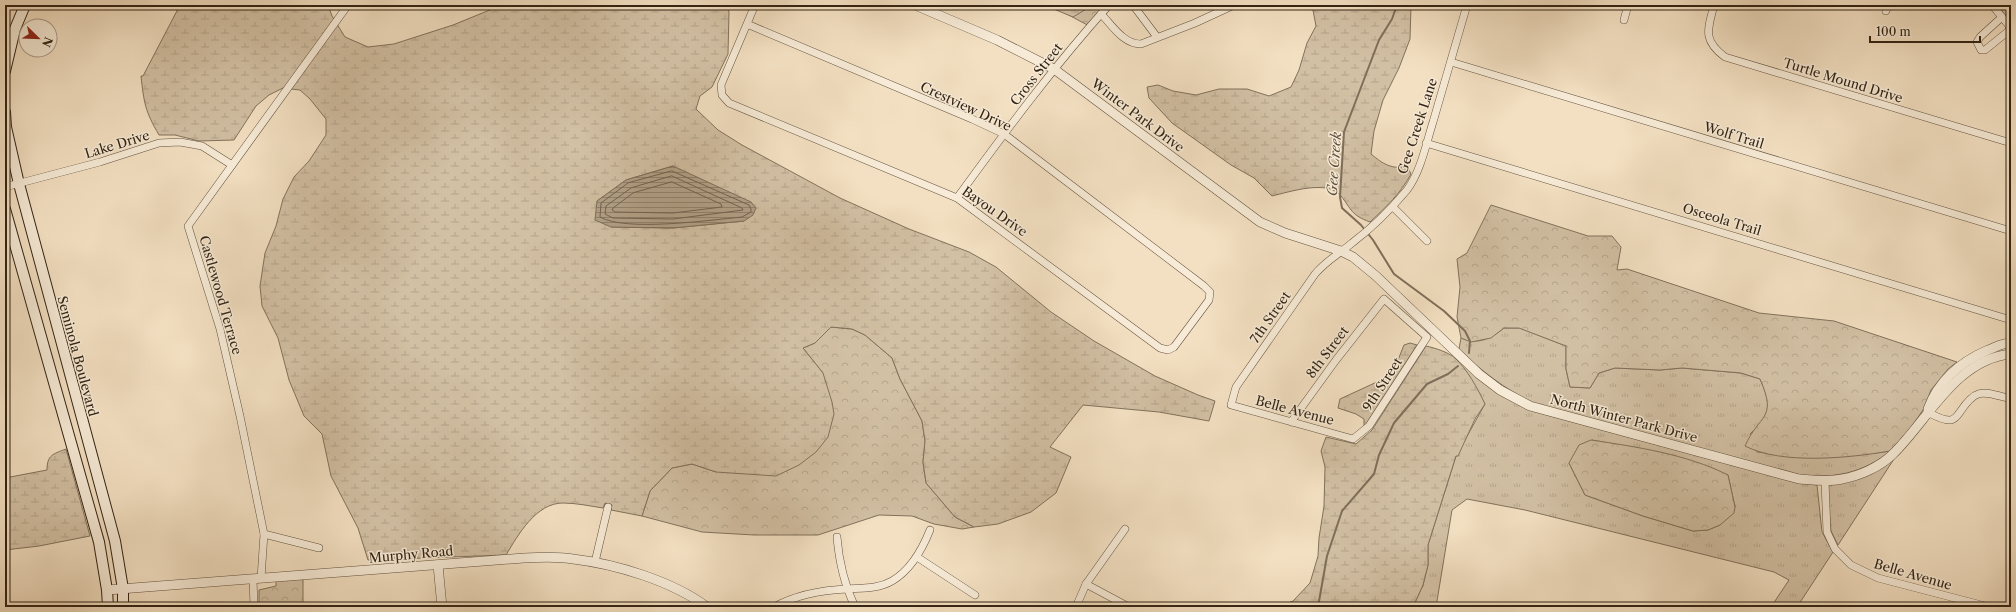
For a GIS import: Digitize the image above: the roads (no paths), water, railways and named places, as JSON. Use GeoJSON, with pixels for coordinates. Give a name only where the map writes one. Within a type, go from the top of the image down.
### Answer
{"type":"FeatureCollection","features":[{"type":"Feature","properties":{"kind":"main road"},"geometry":{"type":"LineString","coordinates":[[5,71],[7,47],[24,5]]}},
{"type":"Feature","properties":{"kind":"main road","name":"Seminola Boulevard"},"geometry":{"type":"LineString","coordinates":[[5,112],[6,127],[19,184],[115,541],[123,589],[123,607]]}},
{"type":"Feature","properties":{"kind":"main road"},"geometry":{"type":"LineString","coordinates":[[5,209],[99,542],[107,590],[108,607]]}},
{"type":"Feature","properties":{"kind":"street","name":"Castlewood Terrace"},"geometry":{"type":"LineString","coordinates":[[264,534],[240,416],[220,329],[188,226],[348,5]]}},
{"type":"Feature","properties":{"kind":"street"},"geometry":{"type":"LineString","coordinates":[[747,24],[755,5]]}},
{"type":"Feature","properties":{"kind":"street","name":"Winter Park Drive"},"geometry":{"type":"LineString","coordinates":[[914,5],[996,40],[1054,69],[1260,222],[1285,233],[1341,251]]}},
{"type":"Feature","properties":{"kind":"street","name":"Cross Street"},"geometry":{"type":"LineString","coordinates":[[957,198],[1054,69],[1108,5]]}},
{"type":"Feature","properties":{"kind":"street"},"geometry":{"type":"LineString","coordinates":[[1134,5],[1157,37]]}},
{"type":"Feature","properties":{"kind":"street"},"geometry":{"type":"LineString","coordinates":[[1100,14],[1126,40],[1134,44],[1141,44],[1196,23],[1234,5]]}},
{"type":"Feature","properties":{"kind":"street","name":"Gee Creek Lane"},"geometry":{"type":"LineString","coordinates":[[1341,251],[1393,207],[1408,188],[1417,172],[1467,5]]}},
{"type":"Feature","properties":{"kind":"street"},"geometry":{"type":"LineString","coordinates":[[1624,20],[1628,5]]}},
{"type":"Feature","properties":{"kind":"street","name":"Turtle Mound Drive"},"geometry":{"type":"LineString","coordinates":[[1714,5],[1708,28],[1709,39],[1714,49],[1725,57],[2011,143]]}},
{"type":"Feature","properties":{"kind":"street"},"geometry":{"type":"LineString","coordinates":[[1992,5],[2011,29],[1990,48],[1982,50],[1978,47],[1977,42],[1980,37],[2002,18]]}},
{"type":"Feature","properties":{"kind":"street","name":"Bayou Drive"},"geometry":{"type":"LineString","coordinates":[[747,24],[721,85],[722,96],[729,103],[957,198],[977,211],[1160,348],[1168,350],[1174,347],[1209,300],[1210,292]]}},
{"type":"Feature","properties":{"kind":"street","name":"Crestview Drive"},"geometry":{"type":"LineString","coordinates":[[747,24],[965,116],[1004,134],[1210,292]]}},
{"type":"Feature","properties":{"kind":"street","name":"Wolf Trail"},"geometry":{"type":"LineString","coordinates":[[1451,62],[2011,231]]}},
{"type":"Feature","properties":{"kind":"street","name":"Lake Drive"},"geometry":{"type":"LineString","coordinates":[[5,187],[100,162],[159,143],[180,142],[202,146],[232,165]]}},
{"type":"Feature","properties":{"kind":"street","name":"Osceola Trail"},"geometry":{"type":"LineString","coordinates":[[1426,143],[2011,320]]}},
{"type":"Feature","properties":{"kind":"street"},"geometry":{"type":"LineString","coordinates":[[1393,207],[1427,241]]}},
{"type":"Feature","properties":{"kind":"street","name":"7th Street"},"geometry":{"type":"LineString","coordinates":[[1231,405],[1236,387],[1315,274],[1328,259],[1341,251]]}},
{"type":"Feature","properties":{"kind":"street","name":"North Winter Park Drive"},"geometry":{"type":"LineString","coordinates":[[1341,251],[1353,258],[1376,276],[1479,374],[1500,390],[1530,406],[1799,479],[1825,481],[1842,479],[1868,470],[1892,455],[1913,432],[1927,412],[1954,384],[1979,364],[2011,354]]}},
{"type":"Feature","properties":{"kind":"street","name":"8th Street"},"geometry":{"type":"LineString","coordinates":[[1291,422],[1336,360],[1384,299],[1427,337]]}},
{"type":"Feature","properties":{"kind":"street","name":"9th Street"},"geometry":{"type":"LineString","coordinates":[[1353,439],[1369,426],[1427,337]]}},
{"type":"Feature","properties":{"kind":"street","name":"North Winter Park Drive"},"geometry":{"type":"LineString","coordinates":[[1927,412],[1934,393],[1952,372],[1972,357],[2004,343],[2011,343]]}},
{"type":"Feature","properties":{"kind":"street"},"geometry":{"type":"LineString","coordinates":[[1927,412],[1952,420],[1958,415],[1969,398],[1976,395],[1991,393],[2011,399]]}},
{"type":"Feature","properties":{"kind":"street","name":"Belle Avenue"},"geometry":{"type":"LineString","coordinates":[[1231,405],[1353,439]]}},
{"type":"Feature","properties":{"kind":"street","name":"Belle Avenue"},"geometry":{"type":"LineString","coordinates":[[1825,481],[1827,532],[1835,549],[1850,565],[1878,578],[1989,607]]}},
{"type":"Feature","properties":{"kind":"street"},"geometry":{"type":"LineString","coordinates":[[595,562],[608,507]]}},
{"type":"Feature","properties":{"kind":"street"},"geometry":{"type":"LineString","coordinates":[[1076,607],[1086,584],[1125,529]]}},
{"type":"Feature","properties":{"kind":"street"},"geometry":{"type":"LineString","coordinates":[[774,607],[789,599],[846,589],[873,588],[892,581],[917,558],[930,530]]}},
{"type":"Feature","properties":{"kind":"street"},"geometry":{"type":"LineString","coordinates":[[254,607],[264,534],[319,548]]}},
{"type":"Feature","properties":{"kind":"street"},"geometry":{"type":"LineString","coordinates":[[837,537],[839,561],[846,589],[855,607]]}},
{"type":"Feature","properties":{"kind":"street","name":"Murphy Road"},"geometry":{"type":"LineString","coordinates":[[107,590],[438,566],[524,558],[559,557],[595,562],[631,572],[684,592],[707,607]]}},
{"type":"Feature","properties":{"kind":"street"},"geometry":{"type":"LineString","coordinates":[[917,558],[975,595]]}},
{"type":"Feature","properties":{"kind":"street"},"geometry":{"type":"LineString","coordinates":[[438,566],[442,607]]}},
{"type":"Feature","properties":{"kind":"street"},"geometry":{"type":"LineString","coordinates":[[1086,584],[1129,607]]}},
{"type":"Feature","properties":{"kind":"water"},"geometry":{"type":"Polygon","coordinates":[[[673,166],[751,202],[756,208],[753,215],[744,221],[673,228],[611,227],[595,220],[597,201],[626,180],[673,166]]]}},
{"type":"Feature","properties":{"kind":"waterway","name":"Gee Creek"},"geometry":{"type":"LineString","coordinates":[[1397,5],[1392,19],[1379,40],[1344,132],[1340,197],[1342,208],[1361,225],[1373,240],[1394,274],[1444,311],[1465,331],[1470,341],[1469,353]]}},
{"type":"Feature","properties":{"kind":"waterway","name":"Gee Creek"},"geometry":{"type":"LineString","coordinates":[[1318,607],[1327,556],[1342,511],[1374,474],[1379,455],[1394,423],[1427,384],[1448,374],[1458,366]]}}]}
